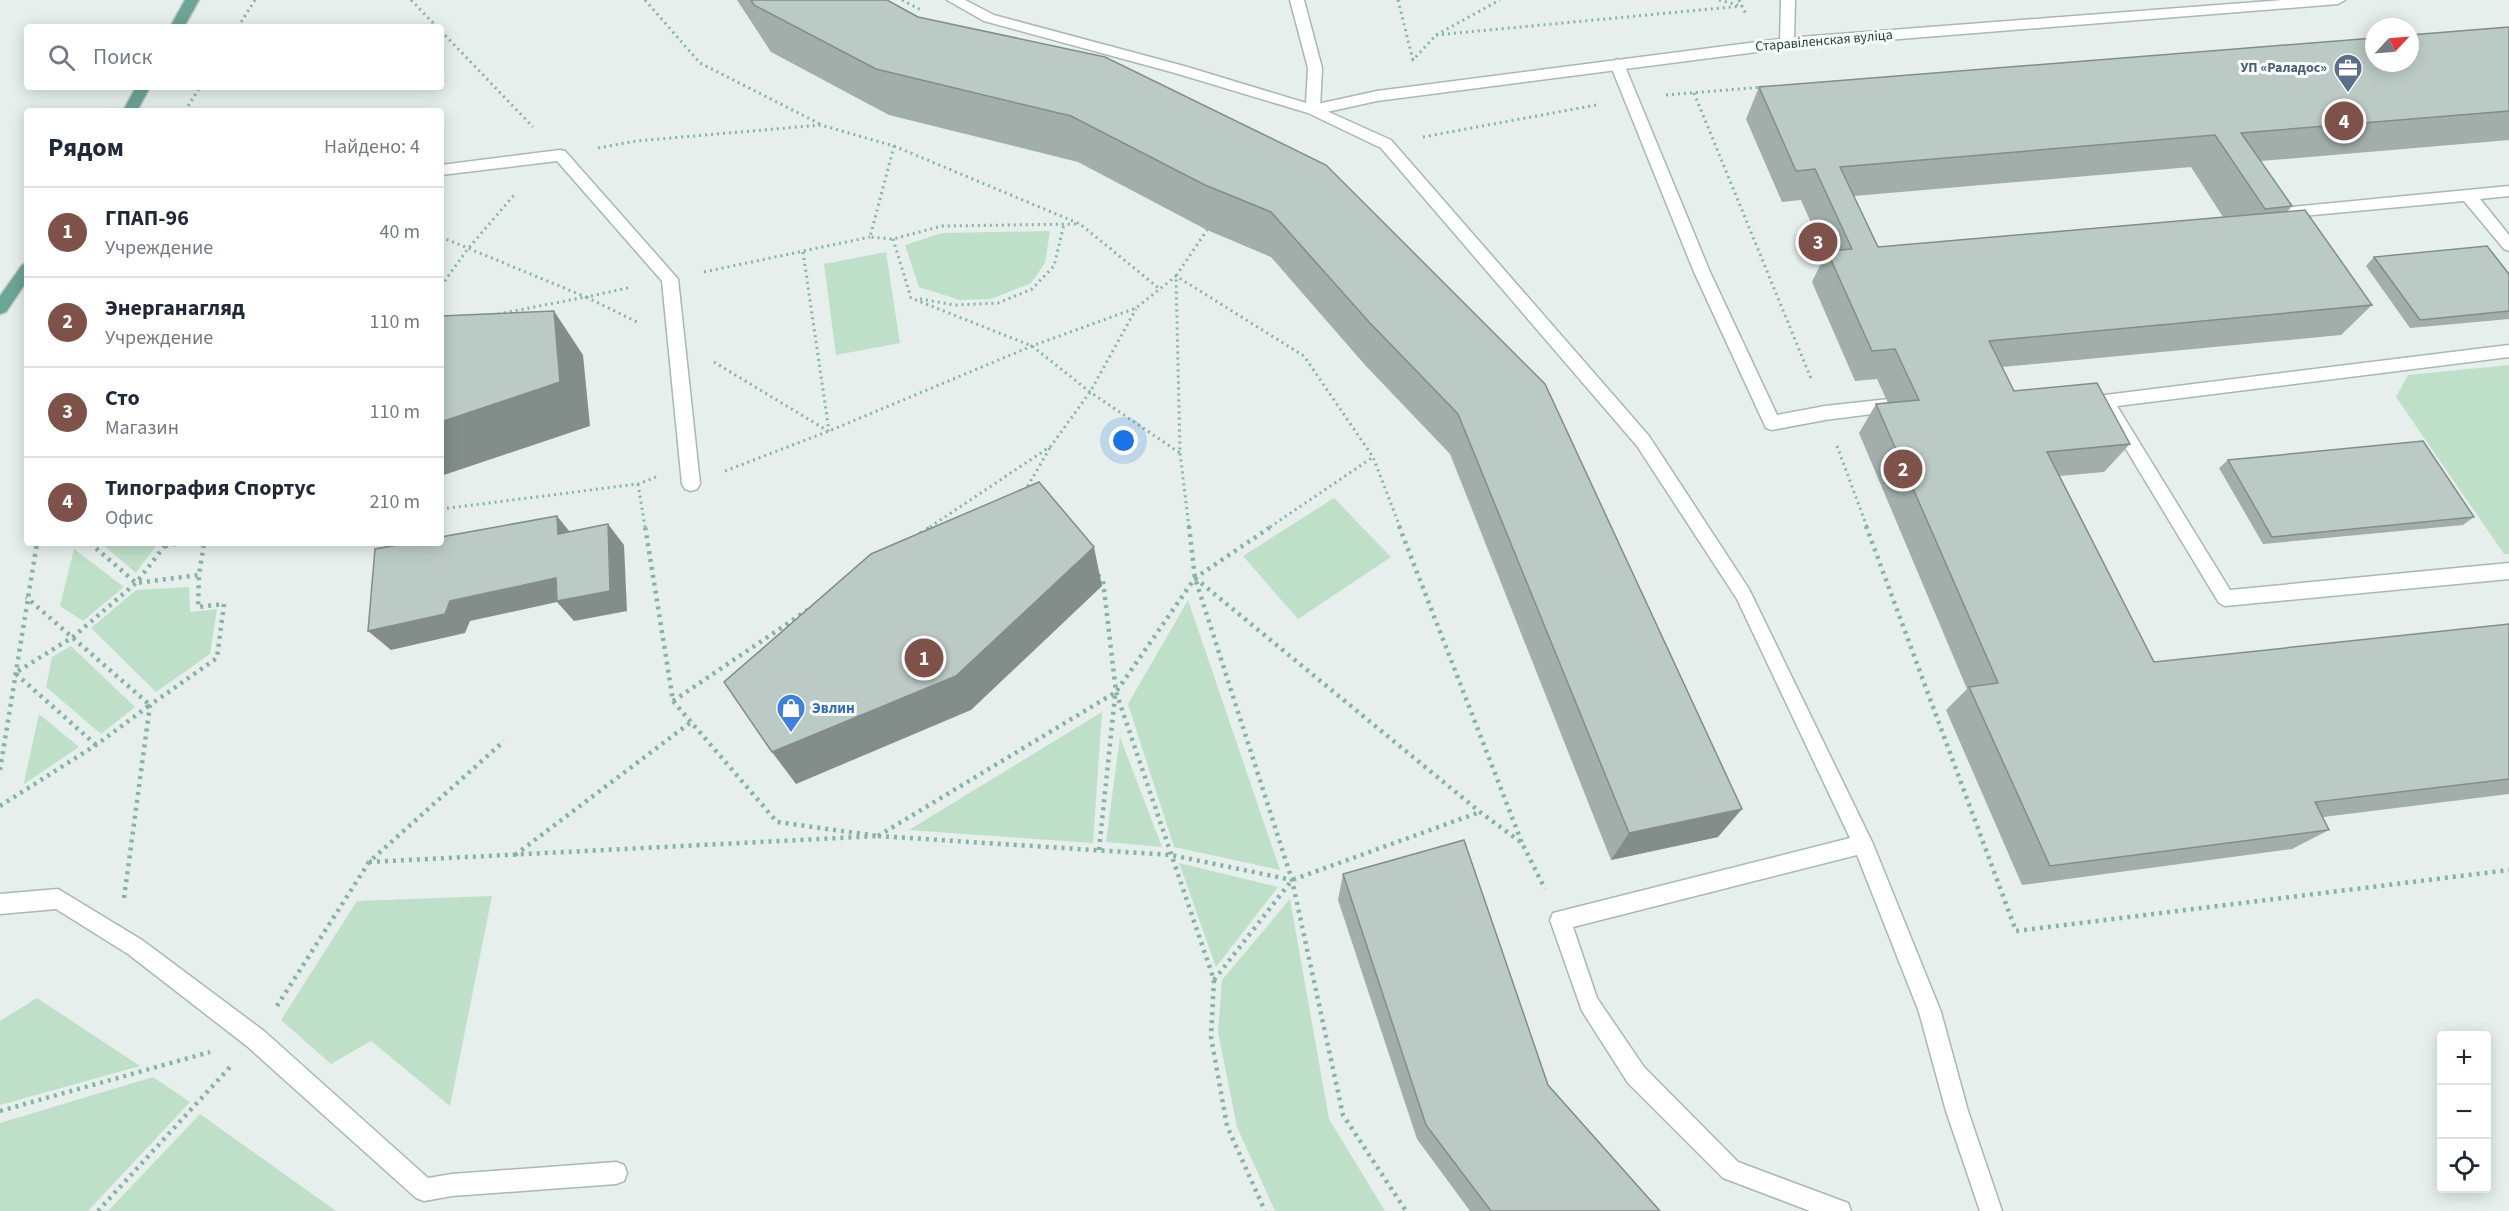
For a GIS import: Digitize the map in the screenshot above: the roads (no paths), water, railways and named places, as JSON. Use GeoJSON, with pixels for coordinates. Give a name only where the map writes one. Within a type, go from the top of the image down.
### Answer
{"type":"FeatureCollection","features":[{"type":"Feature","properties":{"kind":"main road"},"geometry":{"type":"LineString","coordinates":[[179,24],[192,0]]}},
{"type":"Feature","properties":{"kind":"main road"},"geometry":{"type":"LineString","coordinates":[[132,108],[141,90]]}},
{"type":"Feature","properties":{"kind":"main road"},"geometry":{"type":"LineString","coordinates":[[0,308],[24,273]]}},
{"type":"Feature","properties":{"kind":"street"},"geometry":{"type":"LineString","coordinates":[[954,0],[989,18],[1179,69],[1313,110],[1386,144],[1642,441],[1743,594],[1863,844],[1930,1012],[1958,1111],[1991,1211]]}},
{"type":"Feature","properties":{"kind":"street"},"geometry":{"type":"LineString","coordinates":[[1297,0],[1315,68],[1313,110]]}},
{"type":"Feature","properties":{"kind":"street"},"geometry":{"type":"LineString","coordinates":[[1787,43],[1788,0]]}},
{"type":"Feature","properties":{"kind":"street","name":"Старавіленская вуліца"},"geometry":{"type":"LineString","coordinates":[[1313,110],[1377,96],[1787,43],[2335,0]]}},
{"type":"Feature","properties":{"kind":"street"},"geometry":{"type":"LineString","coordinates":[[1617,64],[1702,272],[1772,423],[1825,413],[1889,406]]}},
{"type":"Feature","properties":{"kind":"street"},"geometry":{"type":"LineString","coordinates":[[444,170],[560,155],[670,279],[691,484]]}},
{"type":"Feature","properties":{"kind":"street"},"geometry":{"type":"LineString","coordinates":[[2262,215],[2509,191]]}},
{"type":"Feature","properties":{"kind":"street"},"geometry":{"type":"LineString","coordinates":[[2468,195],[2509,245]]}},
{"type":"Feature","properties":{"kind":"street"},"geometry":{"type":"LineString","coordinates":[[2509,351],[2100,400],[2225,598],[2509,571]]}},
{"type":"Feature","properties":{"kind":"street"},"geometry":{"type":"LineString","coordinates":[[1840,1211],[1731,1170],[1636,1076],[1589,1004],[1560,920],[1863,844]]}},
{"type":"Feature","properties":{"kind":"street"},"geometry":{"type":"LineString","coordinates":[[0,904],[58,898],[118,937],[256,1039],[424,1190],[452,1185],[616,1173]]}},
{"type":"Feature","properties":{"kind":"place","name":"УП «Раладос»"},"geometry":{"type":"Point","coordinates":[2348,94]}},
{"type":"Feature","properties":{"kind":"place","name":"Типография Спортус"},"geometry":{"type":"Point","coordinates":[2344,121]}},
{"type":"Feature","properties":{"kind":"place","name":"Сто"},"geometry":{"type":"Point","coordinates":[1818,242]}},
{"type":"Feature","properties":{"kind":"place","name":"Энерганагляд"},"geometry":{"type":"Point","coordinates":[1903,469]}},
{"type":"Feature","properties":{"kind":"place","name":"ГПАП-96"},"geometry":{"type":"Point","coordinates":[924,658]}},
{"type":"Feature","properties":{"kind":"place","name":"Эвлин"},"geometry":{"type":"Point","coordinates":[791,734]}}]}
